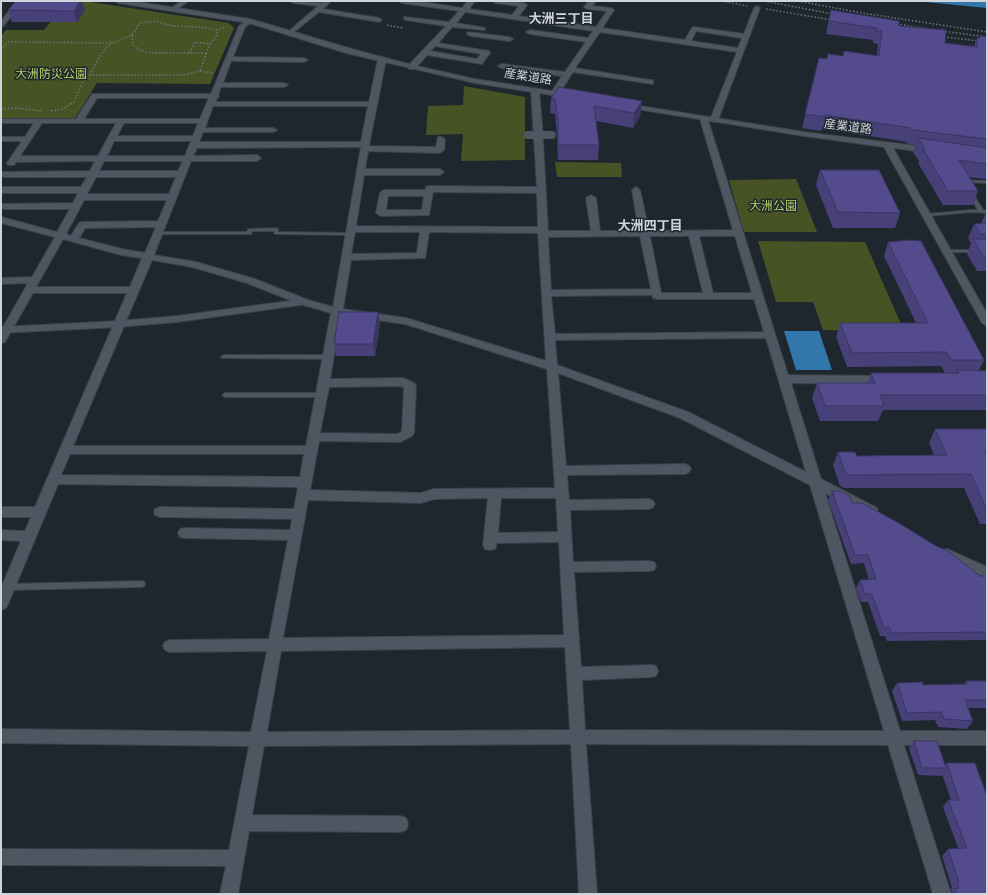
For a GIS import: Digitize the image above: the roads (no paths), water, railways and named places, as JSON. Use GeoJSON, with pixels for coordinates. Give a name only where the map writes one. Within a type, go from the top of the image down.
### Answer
{"type":"FeatureCollection","features":[{"type":"Feature","properties":{"kind":"street"},"geometry":{"type":"LineString","coordinates":[[2,23],[21,1]]}},
{"type":"Feature","properties":{"kind":"street","name":"産業道路"},"geometry":{"type":"LineString","coordinates":[[118,1],[250,21],[382,60],[412,67],[475,81],[578,97]]}},
{"type":"Feature","properties":{"kind":"street"},"geometry":{"type":"LineString","coordinates":[[174,9],[185,1]]}},
{"type":"Feature","properties":{"kind":"street"},"geometry":{"type":"LineString","coordinates":[[293,1],[323,5],[379,20]]}},
{"type":"Feature","properties":{"kind":"street"},"geometry":{"type":"LineString","coordinates":[[407,1],[740,50]]}},
{"type":"Feature","properties":{"kind":"street"},"geometry":{"type":"LineString","coordinates":[[412,67],[472,1]]}},
{"type":"Feature","properties":{"kind":"street"},"geometry":{"type":"LineString","coordinates":[[495,1],[524,6],[514,17]]}},
{"type":"Feature","properties":{"kind":"street"},"geometry":{"type":"LineString","coordinates":[[580,1],[592,2]]}},
{"type":"Feature","properties":{"kind":"street"},"geometry":{"type":"LineString","coordinates":[[555,94],[610,10],[587,7],[592,2]]}},
{"type":"Feature","properties":{"kind":"street"},"geometry":{"type":"LineString","coordinates":[[290,33],[323,5]]}},
{"type":"Feature","properties":{"kind":"street"},"geometry":{"type":"LineString","coordinates":[[757,8],[709,119],[739,233],[817,481],[893,737],[942,894]]}},
{"type":"Feature","properties":{"kind":"street"},"geometry":{"type":"LineString","coordinates":[[406,18],[509,39]]}},
{"type":"Feature","properties":{"kind":"street"},"geometry":{"type":"LineString","coordinates":[[1,604],[118,324],[148,257],[242,26],[250,21]]}},
{"type":"Feature","properties":{"kind":"street"},"geometry":{"type":"LineString","coordinates":[[449,27],[483,29]]}},
{"type":"Feature","properties":{"kind":"street"},"geometry":{"type":"LineString","coordinates":[[687,42],[694,29],[746,36]]}},
{"type":"Feature","properties":{"kind":"street"},"geometry":{"type":"LineString","coordinates":[[530,32],[591,41]]}},
{"type":"Feature","properties":{"kind":"street"},"geometry":{"type":"LineString","coordinates":[[426,53],[479,62],[486,53],[433,44]]}},
{"type":"Feature","properties":{"kind":"street"},"geometry":{"type":"LineString","coordinates":[[229,59],[304,60]]}},
{"type":"Feature","properties":{"kind":"street"},"geometry":{"type":"LineString","coordinates":[[229,894],[337,311],[372,104],[382,60]]}},
{"type":"Feature","properties":{"kind":"street"},"geometry":{"type":"LineString","coordinates":[[502,66],[569,72],[650,82]]}},
{"type":"Feature","properties":{"kind":"street"},"geometry":{"type":"LineString","coordinates":[[219,84],[284,85]]}},
{"type":"Feature","properties":{"kind":"street"},"geometry":{"type":"LineString","coordinates":[[535,91],[544,232],[546,293],[562,499],[588,894]]}},
{"type":"Feature","properties":{"kind":"street"},"geometry":{"type":"LineString","coordinates":[[78,121],[95,96],[372,104]]}},
{"type":"Feature","properties":{"kind":"street","name":"産業道路"},"geometry":{"type":"LineString","coordinates":[[617,103],[804,134],[941,152]]}},
{"type":"Feature","properties":{"kind":"street"},"geometry":{"type":"LineString","coordinates":[[1,121],[121,121],[199,133],[365,146],[440,150],[441,139]]}},
{"type":"Feature","properties":{"kind":"street"},"geometry":{"type":"LineString","coordinates":[[3,176],[40,121]]}},
{"type":"Feature","properties":{"kind":"street"},"geometry":{"type":"LineString","coordinates":[[1,340],[4,330],[60,236],[121,121]]}},
{"type":"Feature","properties":{"kind":"street"},"geometry":{"type":"LineString","coordinates":[[112,139],[272,130]]}},
{"type":"Feature","properties":{"kind":"street"},"geometry":{"type":"LineString","coordinates":[[528,135],[552,135]]}},
{"type":"Feature","properties":{"kind":"street"},"geometry":{"type":"LineString","coordinates":[[1,139],[28,139]]}},
{"type":"Feature","properties":{"kind":"street"},"geometry":{"type":"LineString","coordinates":[[887,144],[987,324]]}},
{"type":"Feature","properties":{"kind":"street"},"geometry":{"type":"LineString","coordinates":[[14,159],[257,158]]}},
{"type":"Feature","properties":{"kind":"street"},"geometry":{"type":"LineString","coordinates":[[361,172],[440,172]]}},
{"type":"Feature","properties":{"kind":"street"},"geometry":{"type":"LineString","coordinates":[[3,176],[182,174]]}},
{"type":"Feature","properties":{"kind":"street"},"geometry":{"type":"LineString","coordinates":[[429,193],[384,193],[381,213],[426,213],[429,193],[429,189],[541,190]]}},
{"type":"Feature","properties":{"kind":"street"},"geometry":{"type":"LineString","coordinates":[[1,190],[173,197]]}},
{"type":"Feature","properties":{"kind":"street"},"geometry":{"type":"LineString","coordinates":[[636,190],[646,234],[657,296],[759,296]]}},
{"type":"Feature","properties":{"kind":"street"},"geometry":{"type":"LineString","coordinates":[[591,198],[596,234]]}},
{"type":"Feature","properties":{"kind":"street"},"geometry":{"type":"LineString","coordinates":[[4,206],[76,206]]}},
{"type":"Feature","properties":{"kind":"street"},"geometry":{"type":"LineString","coordinates":[[1,220],[121,252],[193,264],[251,281],[304,302],[337,311],[406,322],[552,367],[684,414],[817,481],[885,518]]}},
{"type":"Feature","properties":{"kind":"street"},"geometry":{"type":"LineString","coordinates":[[74,239],[82,225],[160,228]]}},
{"type":"Feature","properties":{"kind":"street"},"geometry":{"type":"LineString","coordinates":[[351,231],[425,229],[596,234],[739,233]]}},
{"type":"Feature","properties":{"kind":"street"},"geometry":{"type":"LineString","coordinates":[[346,257],[422,256],[425,229]]}},
{"type":"Feature","properties":{"kind":"street"},"geometry":{"type":"LineString","coordinates":[[693,233],[709,296]]}},
{"type":"Feature","properties":{"kind":"street"},"geometry":{"type":"LineString","coordinates":[[1,281],[35,280]]}},
{"type":"Feature","properties":{"kind":"street"},"geometry":{"type":"LineString","coordinates":[[29,290],[133,290]]}},
{"type":"Feature","properties":{"kind":"street"},"geometry":{"type":"LineString","coordinates":[[546,293],[656,292]]}},
{"type":"Feature","properties":{"kind":"street"},"geometry":{"type":"LineString","coordinates":[[4,330],[118,324],[177,319],[304,302]]}},
{"type":"Feature","properties":{"kind":"street"},"geometry":{"type":"LineString","coordinates":[[550,337],[771,335]]}},
{"type":"Feature","properties":{"kind":"street"},"geometry":{"type":"LineString","coordinates":[[785,379],[894,380]]}},
{"type":"Feature","properties":{"kind":"street"},"geometry":{"type":"LineString","coordinates":[[65,450],[312,443],[400,438],[408,434],[410,386],[403,382],[322,389]]}},
{"type":"Feature","properties":{"kind":"street"},"geometry":{"type":"LineString","coordinates":[[560,471],[685,469]]}},
{"type":"Feature","properties":{"kind":"street"},"geometry":{"type":"LineString","coordinates":[[53,479],[304,489],[421,498],[434,494],[495,494],[649,504]]}},
{"type":"Feature","properties":{"kind":"street"},"geometry":{"type":"LineString","coordinates":[[495,494],[491,541],[564,537]]}},
{"type":"Feature","properties":{"kind":"street"},"geometry":{"type":"LineString","coordinates":[[1,512],[40,512]]}},
{"type":"Feature","properties":{"kind":"street"},"geometry":{"type":"LineString","coordinates":[[160,512],[299,514]]}},
{"type":"Feature","properties":{"kind":"street"},"geometry":{"type":"LineString","coordinates":[[185,534],[295,535]]}},
{"type":"Feature","properties":{"kind":"street"},"geometry":{"type":"LineString","coordinates":[[1,535],[30,536]]}},
{"type":"Feature","properties":{"kind":"street"},"geometry":{"type":"LineString","coordinates":[[937,549],[987,573]]}},
{"type":"Feature","properties":{"kind":"street"},"geometry":{"type":"LineString","coordinates":[[566,567],[648,566]]}},
{"type":"Feature","properties":{"kind":"street"},"geometry":{"type":"LineString","coordinates":[[170,646],[571,641]]}},
{"type":"Feature","properties":{"kind":"street"},"geometry":{"type":"LineString","coordinates":[[573,674],[651,671]]}},
{"type":"Feature","properties":{"kind":"street"},"geometry":{"type":"LineString","coordinates":[[1,736],[257,739],[577,737],[987,738]]}},
{"type":"Feature","properties":{"kind":"street"},"geometry":{"type":"LineString","coordinates":[[242,823],[400,824]]}},
{"type":"Feature","properties":{"kind":"street"},"geometry":{"type":"LineString","coordinates":[[1,857],[235,858]]}},
{"type":"Feature","properties":{"kind":"lane"},"geometry":{"type":"LineString","coordinates":[[981,211],[964,184],[964,181],[987,182]]}},
{"type":"Feature","properties":{"kind":"lane"},"geometry":{"type":"LineString","coordinates":[[927,215],[972,211],[987,212]]}},
{"type":"Feature","properties":{"kind":"lane"},"geometry":{"type":"LineString","coordinates":[[160,228],[249,233],[250,230],[276,230],[276,234],[351,231]]}},
{"type":"Feature","properties":{"kind":"lane"},"geometry":{"type":"LineString","coordinates":[[947,251],[987,251]]}},
{"type":"Feature","properties":{"kind":"lane"},"geometry":{"type":"LineString","coordinates":[[224,357],[328,357]]}},
{"type":"Feature","properties":{"kind":"lane"},"geometry":{"type":"LineString","coordinates":[[225,395],[322,389]]}},
{"type":"Feature","properties":{"kind":"lane"},"geometry":{"type":"LineString","coordinates":[[8,587],[142,584]]}},
{"type":"Feature","properties":{"kind":"water"},"geometry":{"type":"Polygon","coordinates":[[[915,1],[987,1],[987,8],[936,3],[915,1]]]}},
{"type":"Feature","properties":{"kind":"water"},"geometry":{"type":"Polygon","coordinates":[[[784,331],[819,331],[832,370],[796,370],[784,331]]]}},
{"type":"Feature","properties":{"kind":"district","name":"大洲三丁目"},"geometry":{"type":"Point","coordinates":[561,19]}},
{"type":"Feature","properties":{"kind":"district","name":"大洲四丁目"},"geometry":{"type":"Point","coordinates":[650,226]}},
{"type":"Feature","properties":{"kind":"park label","name":"大洲防災公園"},"geometry":{"type":"Point","coordinates":[51,74]}},
{"type":"Feature","properties":{"kind":"park label","name":"大洲公園"},"geometry":{"type":"Point","coordinates":[773,206]}}]}
